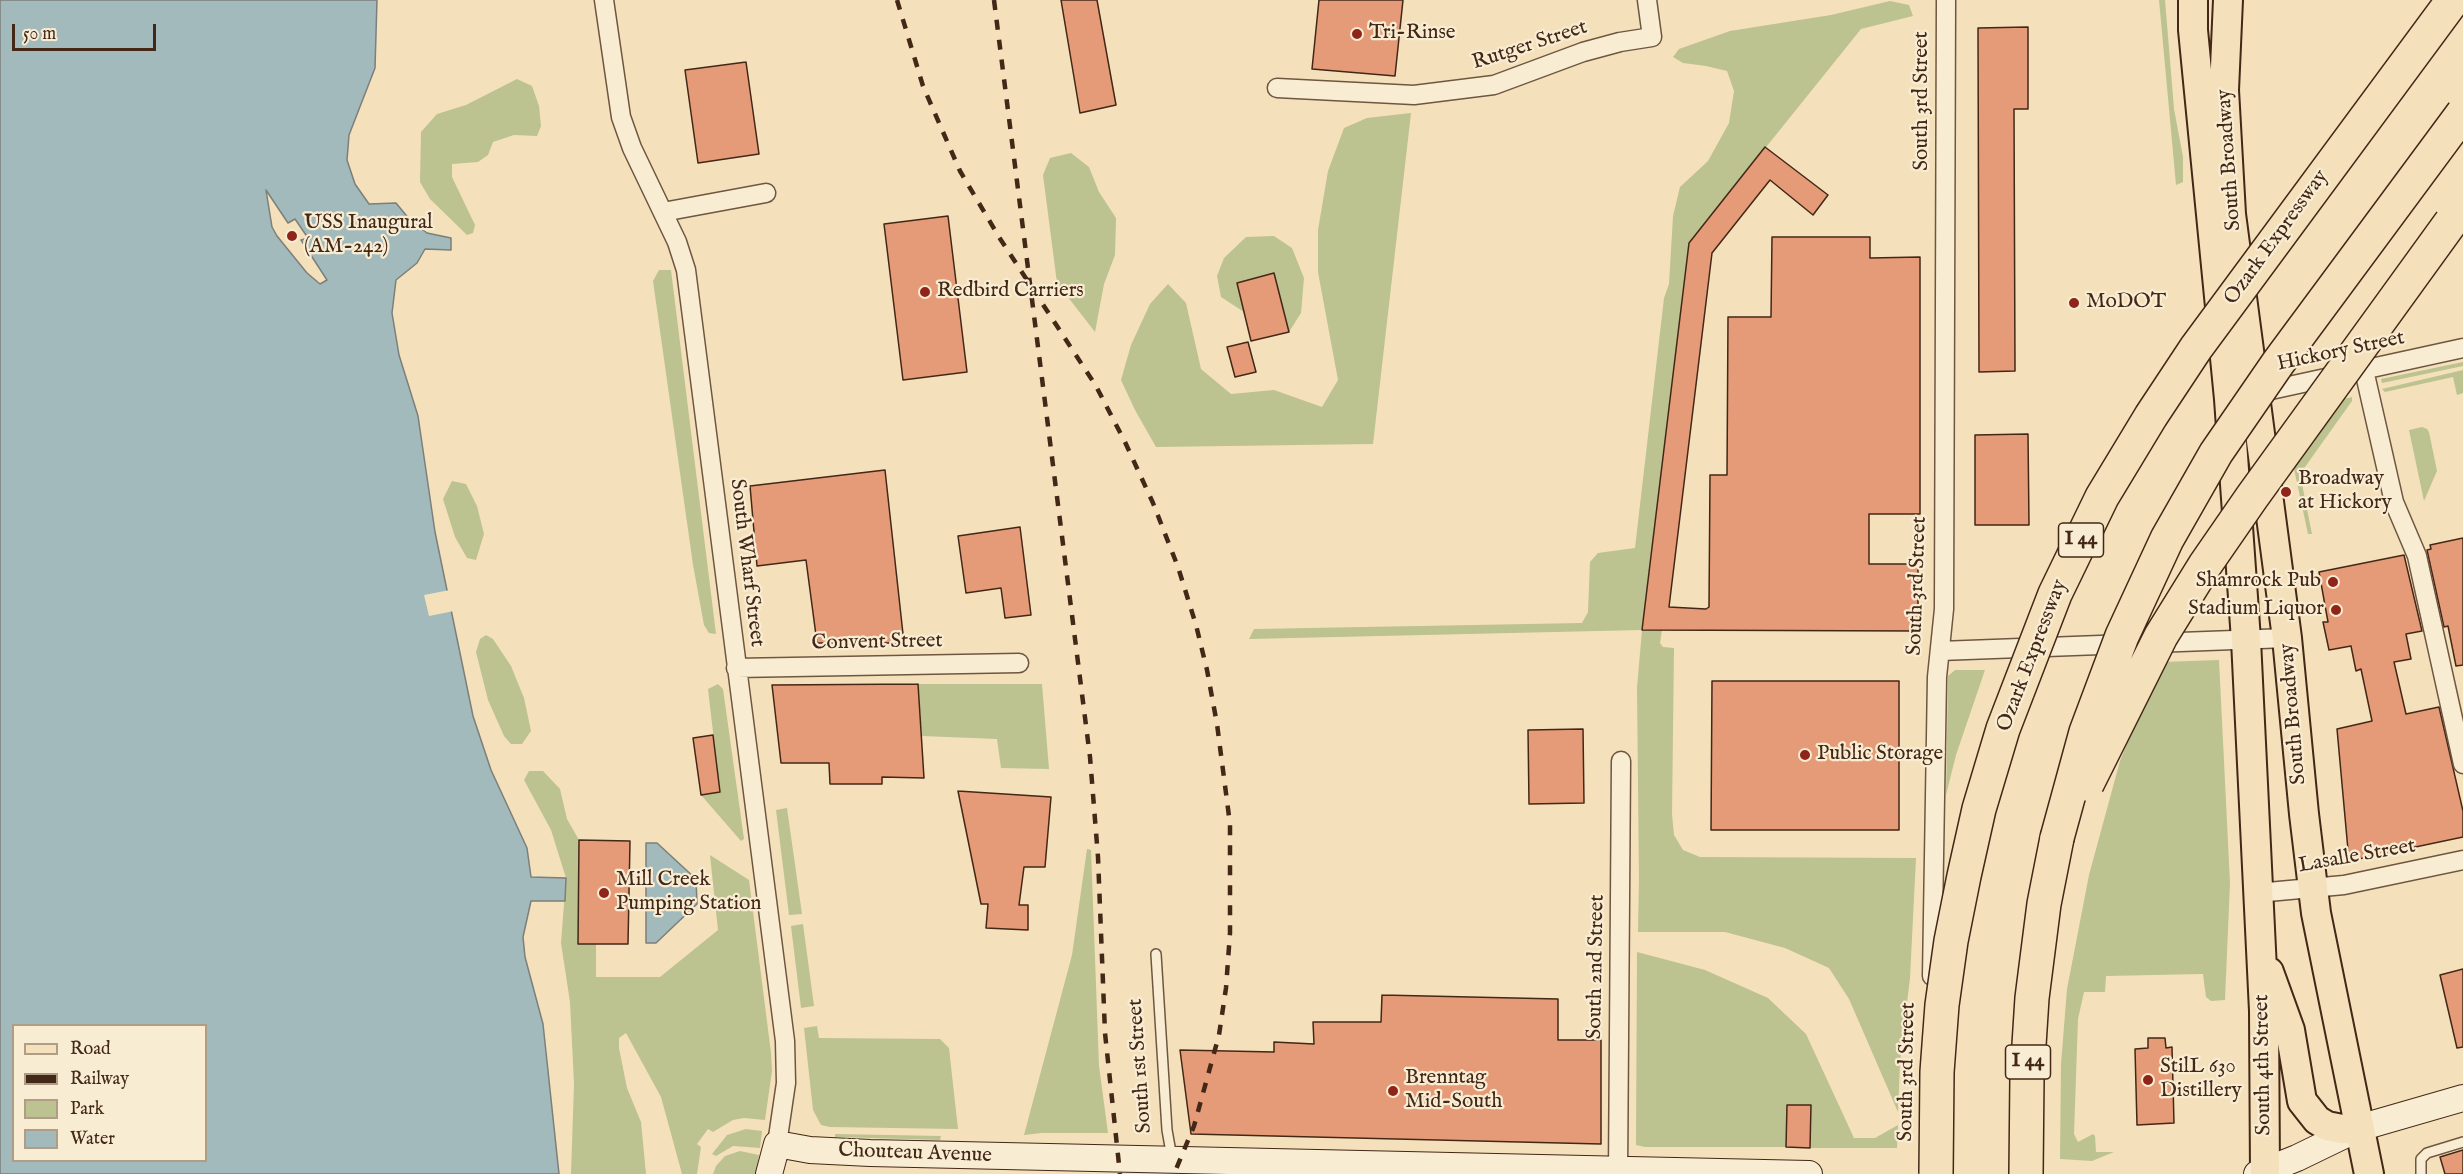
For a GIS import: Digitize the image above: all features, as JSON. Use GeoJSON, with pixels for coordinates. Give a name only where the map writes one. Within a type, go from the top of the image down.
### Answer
{"type":"FeatureCollection","features":[{"type":"Feature","properties":{"kind":"highway","name":"Ozark Expressway"},"geometry":{"type":"LineString","coordinates":[[1936,1174],[1937,1072],[1942,1005],[1960,898],[1979,809],[2003,729],[2055,594],[2102,497],[2190,358],[2453,0]]}},
{"type":"Feature","properties":{"kind":"highway","name":"I 44"},"geometry":{"type":"LineString","coordinates":[[2026,1174],[2027,1076],[2032,998],[2044,904],[2057,838],[2094,711],[2122,636],[2167,539],[2216,453],[2278,363],[2463,113]]}},
{"type":"Feature","properties":{"kind":"highway"},"geometry":{"type":"LineString","coordinates":[[2057,838],[2162,636],[2205,565],[2457,214]]}},
{"type":"Feature","properties":{"kind":"main road","name":"South Broadway"},"geometry":{"type":"LineString","coordinates":[[2193,0],[2193,30],[2242,396],[2287,639],[2313,889],[2331,995],[2368,1174]]}},
{"type":"Feature","properties":{"kind":"main road","name":"South Broadway"},"geometry":{"type":"LineString","coordinates":[[2228,0],[2224,90],[2242,396],[2246,640],[2261,956]]}},
{"type":"Feature","properties":{"kind":"main road"},"geometry":{"type":"LineString","coordinates":[[2261,956],[2283,1004],[2290,1030],[2302,1101],[2317,1120],[2327,1126],[2342,1129],[2359,1128]]}},
{"type":"Feature","properties":{"kind":"main road","name":"South 4th Street"},"geometry":{"type":"LineString","coordinates":[[2261,956],[2262,1173]]}},
{"type":"Feature","properties":{"kind":"street","name":"South Wharf Street"},"geometry":{"type":"LineString","coordinates":[[604,0],[621,117],[632,148],[677,242],[686,270],[785,1041],[786,1083],[777,1144]]}},
{"type":"Feature","properties":{"kind":"street","name":"Rutger Street"},"geometry":{"type":"LineString","coordinates":[[1277,88],[1414,95],[1494,85],[1583,52],[1620,42],[1652,37],[1647,0]]}},
{"type":"Feature","properties":{"kind":"street","name":"South 3rd Street"},"geometry":{"type":"LineString","coordinates":[[1928,1174],[1937,677],[1944,609],[1946,0]]}},
{"type":"Feature","properties":{"kind":"street"},"geometry":{"type":"LineString","coordinates":[[663,212],[766,193]]}},
{"type":"Feature","properties":{"kind":"street","name":"Hickory Street"},"geometry":{"type":"LineString","coordinates":[[2242,396],[2463,348]]}},
{"type":"Feature","properties":{"kind":"street"},"geometry":{"type":"LineString","coordinates":[[2364,370],[2394,502],[2417,556],[2463,764]]}},
{"type":"Feature","properties":{"kind":"street"},"geometry":{"type":"LineString","coordinates":[[1940,651],[2287,639]]}},
{"type":"Feature","properties":{"kind":"street","name":"Convent Street"},"geometry":{"type":"LineString","coordinates":[[736,668],[1018,663]]}},
{"type":"Feature","properties":{"kind":"street","name":"South 2nd Street"},"geometry":{"type":"LineString","coordinates":[[1618,1172],[1621,761]]}},
{"type":"Feature","properties":{"kind":"street","name":"Lasalle Street"},"geometry":{"type":"LineString","coordinates":[[2257,893],[2313,889],[2359,882],[2463,860]]}},
{"type":"Feature","properties":{"kind":"street"},"geometry":{"type":"LineString","coordinates":[[2262,1173],[2359,1128],[2463,1098]]}},
{"type":"Feature","properties":{"kind":"street"},"geometry":{"type":"LineString","coordinates":[[769,1174],[777,1144]]}},
{"type":"Feature","properties":{"kind":"street","name":"Chouteau Avenue"},"geometry":{"type":"LineString","coordinates":[[777,1144],[828,1152],[1138,1167],[1809,1174]]}},
{"type":"Feature","properties":{"kind":"lane","name":"South 1st Street"},"geometry":{"type":"LineString","coordinates":[[1156,954],[1167,1130],[1175,1167]]}},
{"type":"Feature","properties":{"kind":"lane"},"geometry":{"type":"LineString","coordinates":[[2421,1174],[2421,1159],[2427,1153],[2463,1142]]}},
{"type":"Feature","properties":{"kind":"green space"},"geometry":{"type":"Polygon","coordinates":[[[2159,0],[2165,0],[2174,109],[2183,157],[2183,182],[2176,185],[2159,0]]]}},
{"type":"Feature","properties":{"kind":"green space"},"geometry":{"type":"Polygon","coordinates":[[[1890,1],[1909,5],[1913,16],[1861,29],[1689,243],[1642,630],[1249,639],[1254,629],[1582,623],[1588,612],[1590,562],[1598,553],[1635,548],[1664,298],[1669,284],[1673,216],[1680,187],[1708,161],[1729,123],[1734,91],[1727,71],[1683,63],[1673,57],[1679,49],[1730,31],[1831,15],[1890,1]]]}},
{"type":"Feature","properties":{"kind":"green space"},"geometry":{"type":"Polygon","coordinates":[[[517,79],[532,86],[539,106],[541,126],[537,136],[514,135],[493,142],[488,155],[478,162],[452,164],[452,177],[475,225],[473,233],[467,235],[430,199],[420,182],[421,132],[437,114],[466,105],[517,79]]]}},
{"type":"Feature","properties":{"kind":"green space"},"geometry":{"type":"Polygon","coordinates":[[[1411,113],[1373,444],[1156,447],[1121,380],[1131,345],[1150,304],[1168,284],[1186,303],[1201,369],[1231,394],[1274,390],[1322,407],[1338,380],[1318,272],[1318,230],[1328,171],[1344,128],[1367,118],[1411,113]]]}},
{"type":"Feature","properties":{"kind":"green space"},"geometry":{"type":"Polygon","coordinates":[[[1071,153],[1089,167],[1099,192],[1116,218],[1115,255],[1104,284],[1095,332],[1057,283],[1043,175],[1050,158],[1071,153]]]}},
{"type":"Feature","properties":{"kind":"green space"},"geometry":{"type":"Polygon","coordinates":[[[1274,236],[1292,248],[1304,278],[1301,313],[1289,332],[1274,273],[1237,283],[1244,312],[1221,297],[1217,276],[1224,258],[1246,237],[1274,236]]]}},
{"type":"Feature","properties":{"kind":"green space"},"geometry":{"type":"Polygon","coordinates":[[[659,270],[671,270],[716,634],[709,633],[704,625],[693,565],[653,281],[659,270]]]}},
{"type":"Feature","properties":{"kind":"green space"},"geometry":{"type":"Polygon","coordinates":[[[2463,362],[2463,366],[2382,383],[2381,379],[2463,362]]]}},
{"type":"Feature","properties":{"kind":"green space"},"geometry":{"type":"Polygon","coordinates":[[[2463,370],[2463,393],[2457,395],[2453,377],[2385,392],[2382,389],[2463,370]]]}},
{"type":"Feature","properties":{"kind":"green space"},"geometry":{"type":"Polygon","coordinates":[[[2352,397],[2352,401],[2300,474],[2312,534],[2308,534],[2293,464],[2340,400],[2352,397]]]}},
{"type":"Feature","properties":{"kind":"green space"},"geometry":{"type":"Polygon","coordinates":[[[2422,427],[2429,432],[2437,471],[2424,501],[2409,430],[2422,427]]]}},
{"type":"Feature","properties":{"kind":"green space"},"geometry":{"type":"Polygon","coordinates":[[[452,481],[466,484],[477,506],[484,534],[476,560],[467,558],[455,537],[443,499],[452,481]]]}},
{"type":"Feature","properties":{"kind":"green space"},"geometry":{"type":"Polygon","coordinates":[[[1642,630],[1662,630],[1660,643],[1663,647],[1674,648],[1672,814],[1674,835],[1683,850],[1700,857],[1916,858],[1910,978],[1900,1062],[1898,1112],[1849,999],[1829,968],[1785,948],[1725,932],[1638,932],[1637,688],[1642,630]]]}},
{"type":"Feature","properties":{"kind":"green space"},"geometry":{"type":"Polygon","coordinates":[[[486,635],[493,639],[511,666],[524,698],[531,731],[522,744],[511,744],[504,736],[488,700],[476,652],[480,639],[486,635]]]}},
{"type":"Feature","properties":{"kind":"green space"},"geometry":{"type":"Polygon","coordinates":[[[2219,660],[2230,883],[2225,1000],[2211,1001],[2206,997],[2203,974],[2106,976],[2105,992],[2084,992],[2078,1019],[2074,1134],[2078,1142],[2093,1134],[2096,1152],[2114,1152],[2092,1161],[2060,1159],[2061,1064],[2067,989],[2089,875],[2120,761],[2162,662],[2219,660]]]}},
{"type":"Feature","properties":{"kind":"green space"},"geometry":{"type":"Polygon","coordinates":[[[1955,670],[1985,670],[1956,755],[1946,795],[1948,676],[1955,670]]]}},
{"type":"Feature","properties":{"kind":"green space"},"geometry":{"type":"Polygon","coordinates":[[[718,684],[723,689],[744,839],[741,841],[701,795],[720,792],[708,689],[718,684]]]}},
{"type":"Feature","properties":{"kind":"green space"},"geometry":{"type":"Polygon","coordinates":[[[918,684],[1042,684],[1049,769],[1001,768],[997,739],[922,736],[918,684]]]}},
{"type":"Feature","properties":{"kind":"green space"},"geometry":{"type":"Polygon","coordinates":[[[529,771],[543,771],[560,789],[567,819],[579,840],[578,944],[596,944],[596,977],[660,977],[718,930],[710,855],[749,880],[771,1053],[772,1071],[765,1120],[744,1118],[733,1120],[713,1132],[708,1129],[697,1144],[701,1147],[697,1174],[682,1174],[661,1097],[626,1033],[619,1038],[619,1048],[627,1088],[641,1122],[646,1174],[571,1174],[574,1084],[570,1002],[561,943],[566,878],[551,830],[524,780],[529,771]]]}},
{"type":"Feature","properties":{"kind":"green space"},"geometry":{"type":"Polygon","coordinates":[[[787,808],[802,914],[789,915],[776,810],[787,808]]]}},
{"type":"Feature","properties":{"kind":"green space"},"geometry":{"type":"Polygon","coordinates":[[[1087,849],[1091,850],[1099,1066],[1108,1133],[1024,1135],[1072,955],[1087,849]]]}},
{"type":"Feature","properties":{"kind":"green space"},"geometry":{"type":"Polygon","coordinates":[[[803,924],[814,1006],[801,1008],[791,926],[803,924]]]}},
{"type":"Feature","properties":{"kind":"green space"},"geometry":{"type":"Polygon","coordinates":[[[1637,952],[1705,970],[1768,998],[1806,1034],[1854,1138],[1875,1138],[1898,1125],[1897,1148],[1810,1148],[1811,1105],[1788,1105],[1786,1147],[1645,1147],[1636,1145],[1637,952]]]}},
{"type":"Feature","properties":{"kind":"green space"},"geometry":{"type":"Polygon","coordinates":[[[817,1026],[819,1038],[940,1039],[949,1048],[958,1129],[821,1125],[813,1110],[804,1028],[817,1026]]]}},
{"type":"Feature","properties":{"kind":"green space"},"geometry":{"type":"Polygon","coordinates":[[[746,1129],[762,1131],[760,1148],[733,1146],[716,1156],[712,1154],[727,1135],[746,1129]]]}},
{"type":"Feature","properties":{"kind":"green space"},"geometry":{"type":"Polygon","coordinates":[[[835,1134],[941,1136],[940,1140],[835,1137],[835,1134]]]}},
{"type":"Feature","properties":{"kind":"green space"},"geometry":{"type":"Polygon","coordinates":[[[740,1151],[759,1155],[756,1174],[713,1174],[716,1166],[725,1156],[740,1151]]]}},
{"type":"Feature","properties":{"kind":"water"},"geometry":{"type":"Polygon","coordinates":[[[0,0],[377,0],[375,68],[349,135],[347,160],[355,184],[369,204],[396,203],[410,220],[427,233],[451,238],[451,250],[425,249],[417,263],[396,280],[392,313],[399,355],[418,416],[435,532],[473,716],[491,770],[527,848],[531,877],[566,878],[565,901],[531,901],[523,937],[525,957],[543,1024],[559,1174],[0,1174],[0,0]],[[266,190],[272,227],[277,236],[307,273],[320,284],[327,280],[301,240],[308,238],[295,219],[288,223],[266,190]]]}},
{"type":"Feature","properties":{"kind":"water"},"geometry":{"type":"Polygon","coordinates":[[[646,843],[657,843],[696,879],[697,904],[656,943],[646,943],[646,843]]]}},
{"type":"Feature","properties":{"kind":"pier"},"geometry":{"type":"Polygon","coordinates":[[[450,590],[454,611],[429,616],[424,595],[450,590]]]}},
{"type":"Feature","properties":{"kind":"building"},"geometry":{"type":"Polygon","coordinates":[[[1061,0],[1097,0],[1116,105],[1080,113],[1061,0]]]}},
{"type":"Feature","properties":{"kind":"building","name":"Tri-Rinse"},"geometry":{"type":"Polygon","coordinates":[[[1319,0],[1403,0],[1395,76],[1312,69],[1319,0]]]}},
{"type":"Feature","properties":{"kind":"building"},"geometry":{"type":"Polygon","coordinates":[[[2028,27],[2028,109],[2014,109],[2015,371],[1979,372],[1978,28],[2028,27]]]}},
{"type":"Feature","properties":{"kind":"building"},"geometry":{"type":"Polygon","coordinates":[[[746,62],[759,154],[698,163],[685,70],[746,62]]]}},
{"type":"Feature","properties":{"kind":"building"},"geometry":{"type":"Polygon","coordinates":[[[1765,147],[1828,195],[1813,215],[1770,180],[1712,253],[1669,607],[1706,609],[1709,607],[1710,475],[1727,475],[1728,317],[1771,317],[1772,237],[1870,237],[1870,258],[1920,257],[1920,514],[1869,514],[1869,564],[1918,564],[1918,631],[1642,630],[1689,243],[1765,147]]]}},
{"type":"Feature","properties":{"kind":"building","name":"Redbird Carriers"},"geometry":{"type":"Polygon","coordinates":[[[948,216],[967,372],[903,380],[884,224],[948,216]]]}},
{"type":"Feature","properties":{"kind":"building"},"geometry":{"type":"Polygon","coordinates":[[[1274,273],[1289,332],[1251,341],[1237,283],[1274,273]]]}},
{"type":"Feature","properties":{"kind":"building"},"geometry":{"type":"Polygon","coordinates":[[[1248,342],[1256,372],[1235,377],[1227,347],[1248,342]]]}},
{"type":"Feature","properties":{"kind":"building"},"geometry":{"type":"Polygon","coordinates":[[[2028,434],[2029,525],[1975,525],[1975,435],[2028,434]]]}},
{"type":"Feature","properties":{"kind":"building"},"geometry":{"type":"Polygon","coordinates":[[[885,470],[904,643],[817,643],[806,560],[757,566],[750,486],[885,470]]]}},
{"type":"Feature","properties":{"kind":"building"},"geometry":{"type":"Polygon","coordinates":[[[1020,527],[1031,615],[1005,618],[1001,588],[966,593],[958,536],[1020,527]]]}},
{"type":"Feature","properties":{"kind":"building"},"geometry":{"type":"Polygon","coordinates":[[[2463,538],[2463,665],[2456,666],[2448,626],[2444,627],[2427,550],[2431,549],[2430,545],[2463,538]]]}},
{"type":"Feature","properties":{"kind":"building"},"geometry":{"type":"Polygon","coordinates":[[[2404,555],[2422,631],[2406,634],[2411,659],[2394,662],[2406,714],[2439,707],[2463,811],[2463,837],[2349,861],[2337,729],[2372,721],[2361,669],[2356,671],[2351,646],[2329,650],[2323,622],[2328,622],[2319,572],[2404,555]]]}},
{"type":"Feature","properties":{"kind":"building","name":"Public Storage"},"geometry":{"type":"Polygon","coordinates":[[[1712,681],[1899,681],[1899,830],[1711,830],[1712,681]]]}},
{"type":"Feature","properties":{"kind":"building"},"geometry":{"type":"Polygon","coordinates":[[[918,684],[924,778],[882,777],[882,784],[830,784],[829,763],[781,763],[772,685],[918,684]]]}},
{"type":"Feature","properties":{"kind":"building"},"geometry":{"type":"Polygon","coordinates":[[[1583,729],[1584,803],[1529,804],[1528,730],[1583,729]]]}},
{"type":"Feature","properties":{"kind":"building"},"geometry":{"type":"Polygon","coordinates":[[[713,735],[720,792],[701,795],[693,738],[713,735]]]}},
{"type":"Feature","properties":{"kind":"building"},"geometry":{"type":"Polygon","coordinates":[[[958,791],[1051,797],[1045,867],[1024,867],[1019,905],[1028,905],[1028,930],[986,928],[988,904],[981,904],[958,791]]]}},
{"type":"Feature","properties":{"kind":"building","name":"Mill Creek Pumping Station"},"geometry":{"type":"Polygon","coordinates":[[[579,840],[630,841],[628,944],[578,944],[579,840]]]}},
{"type":"Feature","properties":{"kind":"building"},"geometry":{"type":"Polygon","coordinates":[[[2463,969],[2463,1047],[2457,1048],[2440,975],[2463,969]]]}},
{"type":"Feature","properties":{"kind":"building","name":"Brenntag Mid-South"},"geometry":{"type":"Polygon","coordinates":[[[1382,995],[1558,999],[1558,1040],[1601,1040],[1601,1144],[1191,1134],[1180,1050],[1274,1052],[1274,1042],[1314,1044],[1313,1022],[1381,1022],[1382,995]]]}},
{"type":"Feature","properties":{"kind":"building","name":"StilL 630 Distillery"},"geometry":{"type":"Polygon","coordinates":[[[2148,1038],[2165,1038],[2166,1048],[2172,1047],[2174,1123],[2137,1125],[2135,1049],[2148,1048],[2148,1038]]]}},
{"type":"Feature","properties":{"kind":"building"},"geometry":{"type":"Polygon","coordinates":[[[1787,1105],[1811,1105],[1810,1148],[1786,1147],[1787,1105]]]}},
{"type":"Feature","properties":{"kind":"building"},"geometry":{"type":"Polygon","coordinates":[[[2463,1150],[2463,1174],[2445,1174],[2440,1157],[2463,1150]]]}},
{"type":"Feature","properties":{"kind":"railway"},"geometry":{"type":"LineString","coordinates":[[897,0],[923,86],[960,171],[999,237],[1096,386],[1125,442],[1153,503],[1178,567],[1207,670],[1217,724],[1230,824],[1230,933],[1226,988],[1219,1035],[1194,1126],[1174,1174]]}},
{"type":"Feature","properties":{"kind":"railway"},"geometry":{"type":"LineString","coordinates":[[994,0],[1090,757],[1098,857],[1105,1033],[1120,1174]]}},
{"type":"Feature","properties":{"kind":"place","name":"Tri-Rinse"},"geometry":{"type":"Point","coordinates":[1357,34]}},
{"type":"Feature","properties":{"kind":"place","name":"USS Inaugural (AM-242)"},"geometry":{"type":"Point","coordinates":[292,236]}},
{"type":"Feature","properties":{"kind":"place","name":"Redbird Carriers"},"geometry":{"type":"Point","coordinates":[925,292]}},
{"type":"Feature","properties":{"kind":"place","name":"MoDOT"},"geometry":{"type":"Point","coordinates":[2074,303]}},
{"type":"Feature","properties":{"kind":"place","name":"Broadway at Hickory"},"geometry":{"type":"Point","coordinates":[2286,492]}},
{"type":"Feature","properties":{"kind":"place","name":"Shamrock Pub"},"geometry":{"type":"Point","coordinates":[2333,582]}},
{"type":"Feature","properties":{"kind":"place","name":"Stadium Liquor"},"geometry":{"type":"Point","coordinates":[2336,610]}},
{"type":"Feature","properties":{"kind":"place","name":"Public Storage"},"geometry":{"type":"Point","coordinates":[1805,755]}},
{"type":"Feature","properties":{"kind":"place","name":"Mill Creek Pumping Station"},"geometry":{"type":"Point","coordinates":[604,893]}},
{"type":"Feature","properties":{"kind":"place","name":"StilL 630 Distillery"},"geometry":{"type":"Point","coordinates":[2148,1080]}},
{"type":"Feature","properties":{"kind":"place","name":"Brenntag Mid-South"},"geometry":{"type":"Point","coordinates":[1393,1091]}}]}
